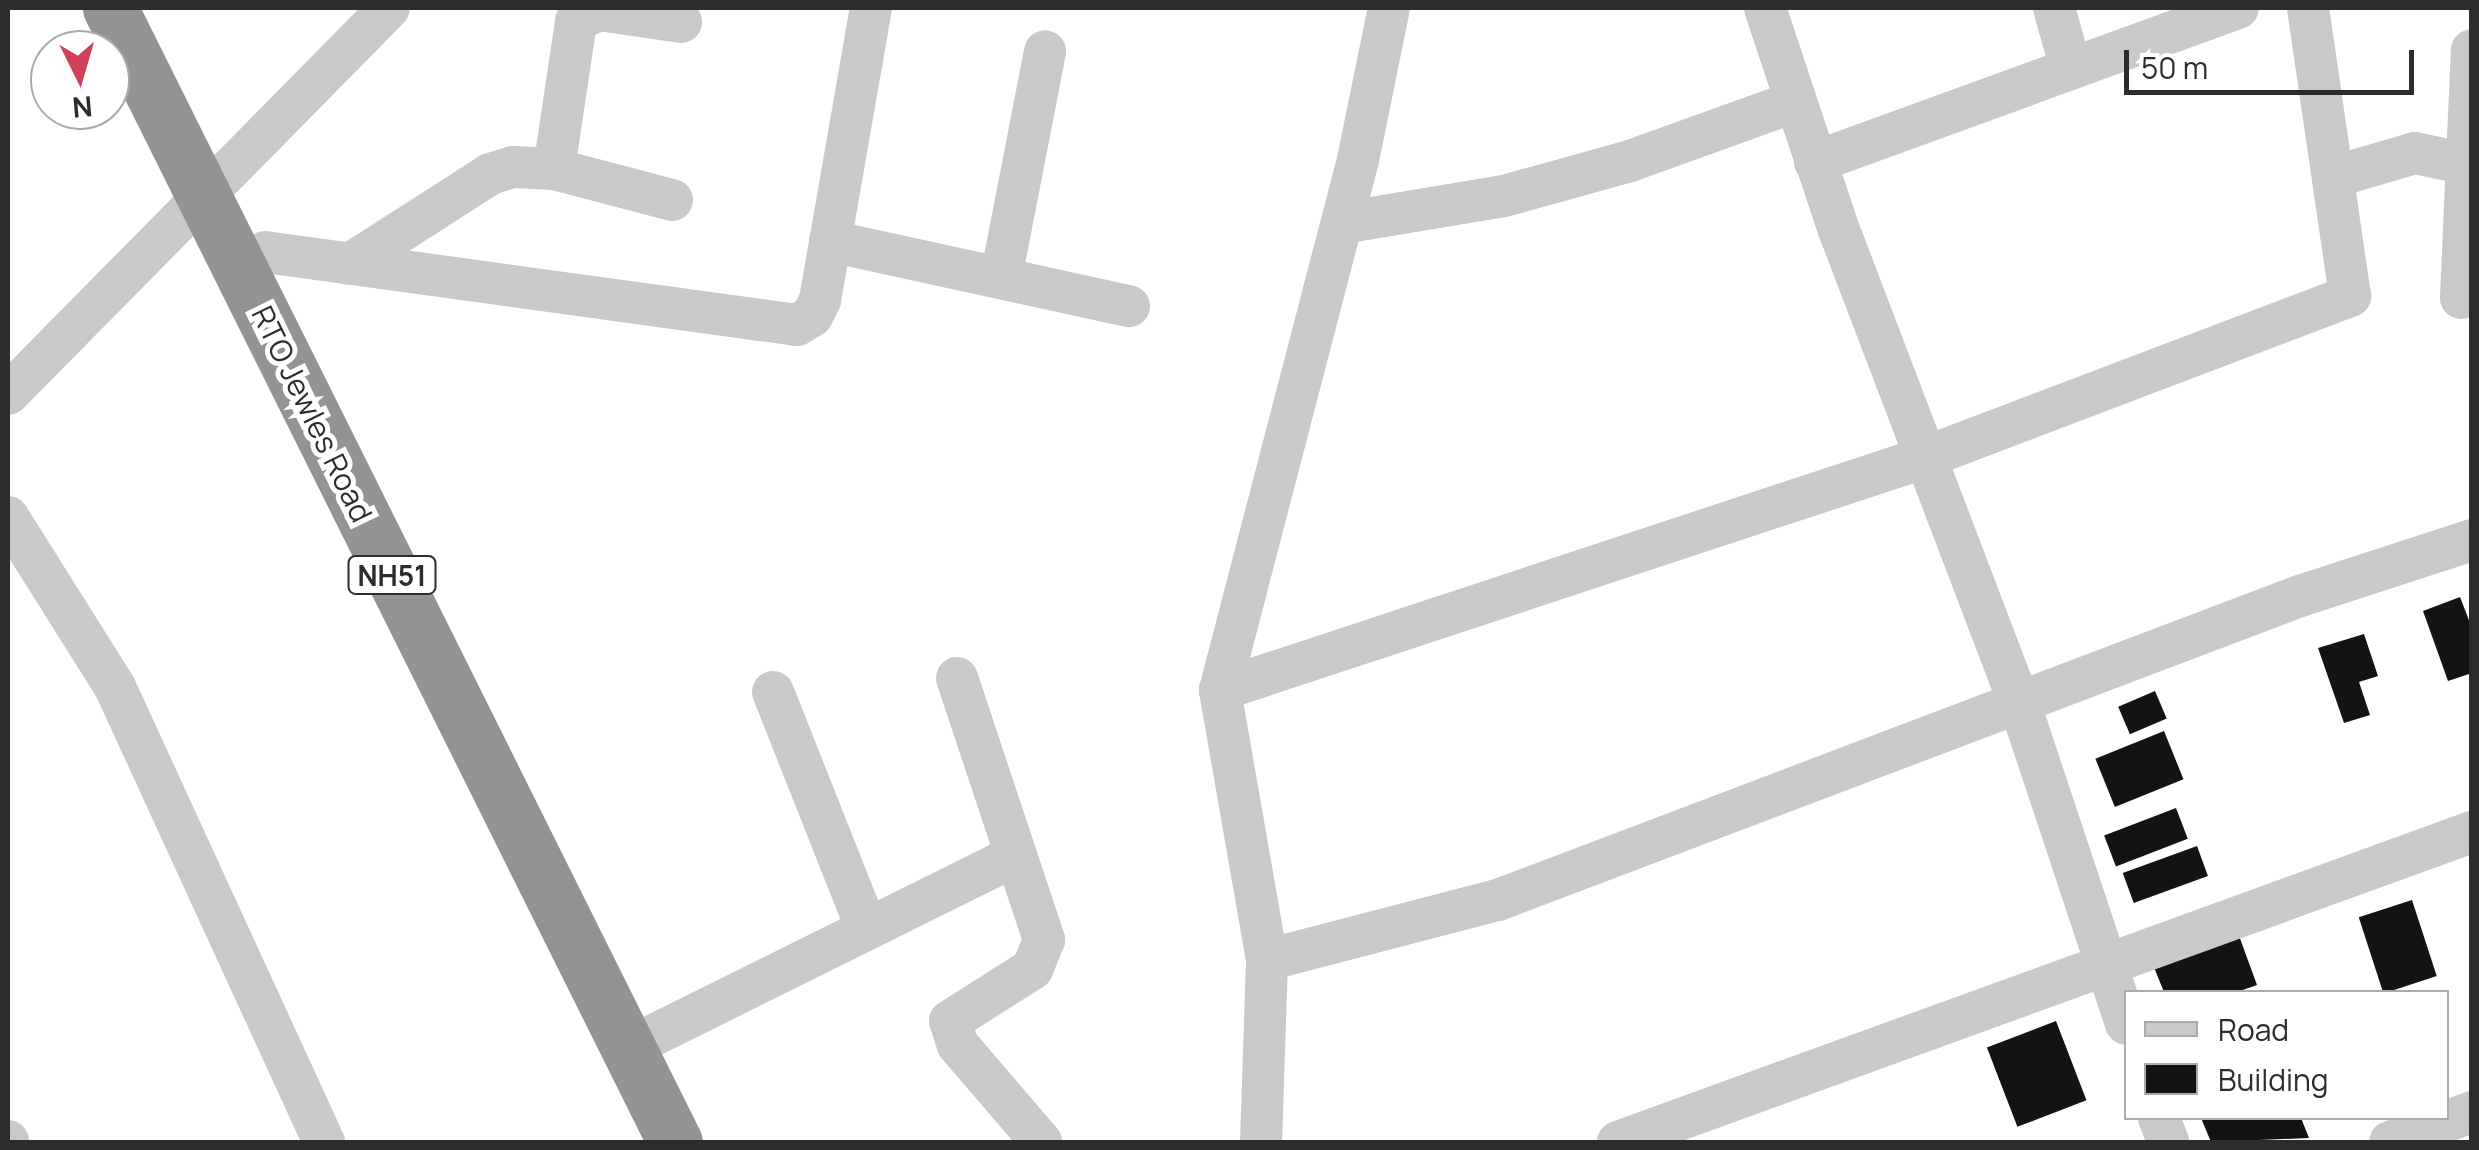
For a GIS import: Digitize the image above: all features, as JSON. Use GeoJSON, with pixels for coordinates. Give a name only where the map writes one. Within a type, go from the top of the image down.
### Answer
{"type":"FeatureCollection","features":[{"type":"Feature","properties":{"kind":"highway","name":"RTO Jewles Road"},"geometry":{"type":"LineString","coordinates":[[110,8],[216,186],[264,252],[654,1035],[703,1142]]}},
{"type":"Feature","properties":{"kind":"highway","name":"RTO Jewles Road"},"geometry":{"type":"LineString","coordinates":[[145,8],[216,186],[675,1142]]}},
{"type":"Feature","properties":{"kind":"street"},"geometry":{"type":"LineString","coordinates":[[264,252],[797,325],[812,316],[820,300],[872,8]]}},
{"type":"Feature","properties":{"kind":"street"},"geometry":{"type":"LineString","coordinates":[[1261,1142],[1267,960],[1220,690],[1342,223],[1389,8]]}},
{"type":"Feature","properties":{"kind":"street"},"geometry":{"type":"LineString","coordinates":[[1765,8],[1815,162],[2020,705],[2124,1018]]}},
{"type":"Feature","properties":{"kind":"street"},"geometry":{"type":"LineString","coordinates":[[2054,8],[2071,69]]}},
{"type":"Feature","properties":{"kind":"street"},"geometry":{"type":"LineString","coordinates":[[1815,162],[2238,8]]}},
{"type":"Feature","properties":{"kind":"street"},"geometry":{"type":"LineString","coordinates":[[1220,690],[1926,457],[2350,296],[2308,8]]}},
{"type":"Feature","properties":{"kind":"street"},"geometry":{"type":"LineString","coordinates":[[554,169],[576,21],[599,10],[681,22]]}},
{"type":"Feature","properties":{"kind":"street"},"geometry":{"type":"LineString","coordinates":[[8,394],[216,186],[373,14]]}},
{"type":"Feature","properties":{"kind":"street"},"geometry":{"type":"LineString","coordinates":[[1002,278],[1045,50]]}},
{"type":"Feature","properties":{"kind":"street"},"geometry":{"type":"LineString","coordinates":[[2461,298],[2472,50]]}},
{"type":"Feature","properties":{"kind":"street"},"geometry":{"type":"LineString","coordinates":[[1342,223],[1504,196],[1630,161],[1794,102]]}},
{"type":"Feature","properties":{"kind":"street"},"geometry":{"type":"LineString","coordinates":[[2333,177],[2415,153],[2467,164]]}},
{"type":"Feature","properties":{"kind":"street"},"geometry":{"type":"LineString","coordinates":[[350,264],[490,174],[554,169],[672,200]]}},
{"type":"Feature","properties":{"kind":"street"},"geometry":{"type":"LineString","coordinates":[[830,241],[1129,306]]}},
{"type":"Feature","properties":{"kind":"street"},"geometry":{"type":"LineString","coordinates":[[8,517],[115,687],[324,1142]]}},
{"type":"Feature","properties":{"kind":"street"},"geometry":{"type":"LineString","coordinates":[[1267,960],[1498,900],[2300,596],[2472,540]]}},
{"type":"Feature","properties":{"kind":"street"},"geometry":{"type":"LineString","coordinates":[[957,678],[1044,940],[1041,958],[950,1021],[958,1045],[1041,1142]]}},
{"type":"Feature","properties":{"kind":"street"},"geometry":{"type":"LineString","coordinates":[[774,692],[867,929]]}},
{"type":"Feature","properties":{"kind":"street"},"geometry":{"type":"LineString","coordinates":[[1618,1142],[2472,832]]}},
{"type":"Feature","properties":{"kind":"street"},"geometry":{"type":"LineString","coordinates":[[654,1035],[1016,855]]}},
{"type":"Feature","properties":{"kind":"street"},"geometry":{"type":"LineString","coordinates":[[2390,1142],[2472,1112]]}},
{"type":"Feature","properties":{"kind":"building"},"geometry":{"type":"Polygon","coordinates":[[[2460,597],[2472,628],[2472,673],[2448,681],[2423,611],[2460,597]]]}},
{"type":"Feature","properties":{"kind":"building"},"geometry":{"type":"Polygon","coordinates":[[[2364,634],[2378,676],[2359,682],[2370,715],[2344,723],[2318,648],[2364,634]]]}},
{"type":"Feature","properties":{"kind":"building"},"geometry":{"type":"Polygon","coordinates":[[[2155,691],[2167,719],[2130,734],[2118,707],[2155,691]]]}},
{"type":"Feature","properties":{"kind":"building"},"geometry":{"type":"Polygon","coordinates":[[[2164,731],[2183,779],[2115,807],[2095,759],[2164,731]]]}},
{"type":"Feature","properties":{"kind":"building"},"geometry":{"type":"Polygon","coordinates":[[[2176,808],[2188,839],[2116,866],[2104,836],[2176,808]]]}},
{"type":"Feature","properties":{"kind":"building"},"geometry":{"type":"Polygon","coordinates":[[[2197,846],[2208,876],[2134,903],[2123,873],[2197,846]]]}},
{"type":"Feature","properties":{"kind":"building"},"geometry":{"type":"Polygon","coordinates":[[[2412,900],[2437,976],[2382,990],[2359,917],[2412,900]]]}},
{"type":"Feature","properties":{"kind":"building"},"geometry":{"type":"Polygon","coordinates":[[[2238,933],[2257,985],[2243,990],[2163,990],[2153,965],[2238,933]]]}},
{"type":"Feature","properties":{"kind":"building"},"geometry":{"type":"Polygon","coordinates":[[[2056,1021],[2086,1100],[2017,1127],[1987,1048],[2056,1021]]]}},
{"type":"Feature","properties":{"kind":"building"},"geometry":{"type":"Polygon","coordinates":[[[2202,1120],[2302,1120],[2309,1138],[2211,1142],[2202,1120]]]}}]}
